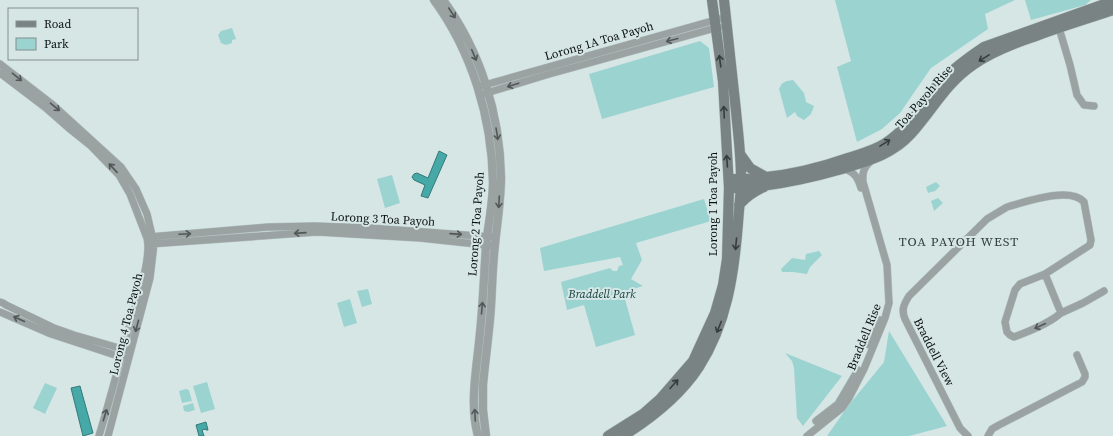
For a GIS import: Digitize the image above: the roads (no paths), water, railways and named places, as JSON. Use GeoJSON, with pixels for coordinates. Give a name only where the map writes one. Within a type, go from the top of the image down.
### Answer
{"type":"FeatureCollection","features":[{"type":"Feature","properties":{"kind":"main road","name":"Lorong 1 Toa Payoh"},"geometry":{"type":"LineString","coordinates":[[623,436],[641,425],[663,402],[693,361],[708,332],[723,285],[727,259],[728,183],[723,81],[714,24],[712,0]]}},
{"type":"Feature","properties":{"kind":"main road","name":"Lorong 1 Toa Payoh"},"geometry":{"type":"LineString","coordinates":[[608,436],[680,390],[699,367],[712,342],[725,311],[734,268],[741,183],[740,154],[724,0]]}},
{"type":"Feature","properties":{"kind":"main road","name":"Toa Payoh Rise"},"geometry":{"type":"LineString","coordinates":[[769,181],[828,165],[867,152],[885,143],[900,133],[912,121],[934,90],[969,57],[984,47],[1076,18],[1110,5]]}},
{"type":"Feature","properties":{"kind":"main road","name":"Toa Payoh Rise"},"geometry":{"type":"LineString","coordinates":[[728,183],[807,179],[873,160],[894,148],[910,135],[944,90],[973,64],[1005,47],[1059,28],[1076,18]]}},
{"type":"Feature","properties":{"kind":"main road"},"geometry":{"type":"LineString","coordinates":[[739,205],[744,199],[769,181],[750,168],[740,154]]}},
{"type":"Feature","properties":{"kind":"street","name":"Lorong 2 Toa Payoh"},"geometry":{"type":"LineString","coordinates":[[434,0],[456,36],[483,90]]}},
{"type":"Feature","properties":{"kind":"street","name":"Lorong 2 Toa Payoh"},"geometry":{"type":"LineString","coordinates":[[444,0],[464,32],[475,56],[483,90],[492,167],[493,184],[490,318],[483,385],[483,410],[486,436]]}},
{"type":"Feature","properties":{"kind":"street","name":"Lorong 1A Toa Payoh"},"geometry":{"type":"LineString","coordinates":[[483,90],[726,21]]}},
{"type":"Feature","properties":{"kind":"street"},"geometry":{"type":"LineString","coordinates":[[1059,28],[1070,66],[1076,95],[1084,105],[1094,106]]}},
{"type":"Feature","properties":{"kind":"street","name":"Lorong 4 Toa Payoh"},"geometry":{"type":"LineString","coordinates":[[0,64],[53,105],[121,167],[140,197],[146,214],[151,240],[147,291],[99,436]]}},
{"type":"Feature","properties":{"kind":"street"},"geometry":{"type":"LineString","coordinates":[[0,73],[46,108],[91,146],[119,175],[130,194],[151,240]]}},
{"type":"Feature","properties":{"kind":"street","name":"Braddell Rise"},"geometry":{"type":"LineString","coordinates":[[800,436],[838,404],[859,368],[881,317],[886,299],[887,265],[863,182],[862,173],[873,160]]}},
{"type":"Feature","properties":{"kind":"street","name":"Braddell Rise"},"geometry":{"type":"LineString","coordinates":[[807,436],[842,408],[849,398],[864,369],[885,318],[889,303],[886,275],[859,182],[852,172],[843,168]]}},
{"type":"Feature","properties":{"kind":"street","name":"Braddell View"},"geometry":{"type":"LineString","coordinates":[[968,436],[960,428],[902,313],[905,302],[909,296],[987,219],[1007,206],[1055,195],[1066,195],[1079,198],[1084,202],[1091,242],[1084,250],[1045,274],[1020,284],[1015,290],[1005,322],[1006,328],[1010,335],[1014,337],[1054,319],[1061,313]]}},
{"type":"Feature","properties":{"kind":"street","name":"Lorong 3 Toa Payoh"},"geometry":{"type":"LineString","coordinates":[[151,240],[268,227],[315,226],[351,227],[491,241]]}},
{"type":"Feature","properties":{"kind":"street"},"geometry":{"type":"LineString","coordinates":[[268,227],[268,236]]}},
{"type":"Feature","properties":{"kind":"street","name":"Lorong 3 Toa Payoh"},"geometry":{"type":"LineString","coordinates":[[151,240],[268,236],[317,232],[491,241]]}},
{"type":"Feature","properties":{"kind":"street","name":"Lorong 2 Toa Payoh"},"geometry":{"type":"LineString","coordinates":[[478,436],[475,415],[475,378],[491,241]]}},
{"type":"Feature","properties":{"kind":"street"},"geometry":{"type":"LineString","coordinates":[[1045,274],[1061,313],[1104,291]]}},
{"type":"Feature","properties":{"kind":"street"},"geometry":{"type":"LineString","coordinates":[[2,308],[126,354]]}},
{"type":"Feature","properties":{"kind":"street","name":"Lorong 4 Toa Payoh"},"geometry":{"type":"LineString","coordinates":[[108,436],[126,354]]}},
{"type":"Feature","properties":{"kind":"street"},"geometry":{"type":"LineString","coordinates":[[988,436],[992,429],[1084,380],[1085,374],[1077,355]]}},
{"type":"Feature","properties":{"kind":"district","name":"TOA PAYOH WEST"},"geometry":{"type":"Point","coordinates":[959,241]}},
{"type":"Feature","properties":{"kind":"park label","name":"Braddell Park"},"geometry":{"type":"Point","coordinates":[602,294]}}]}
